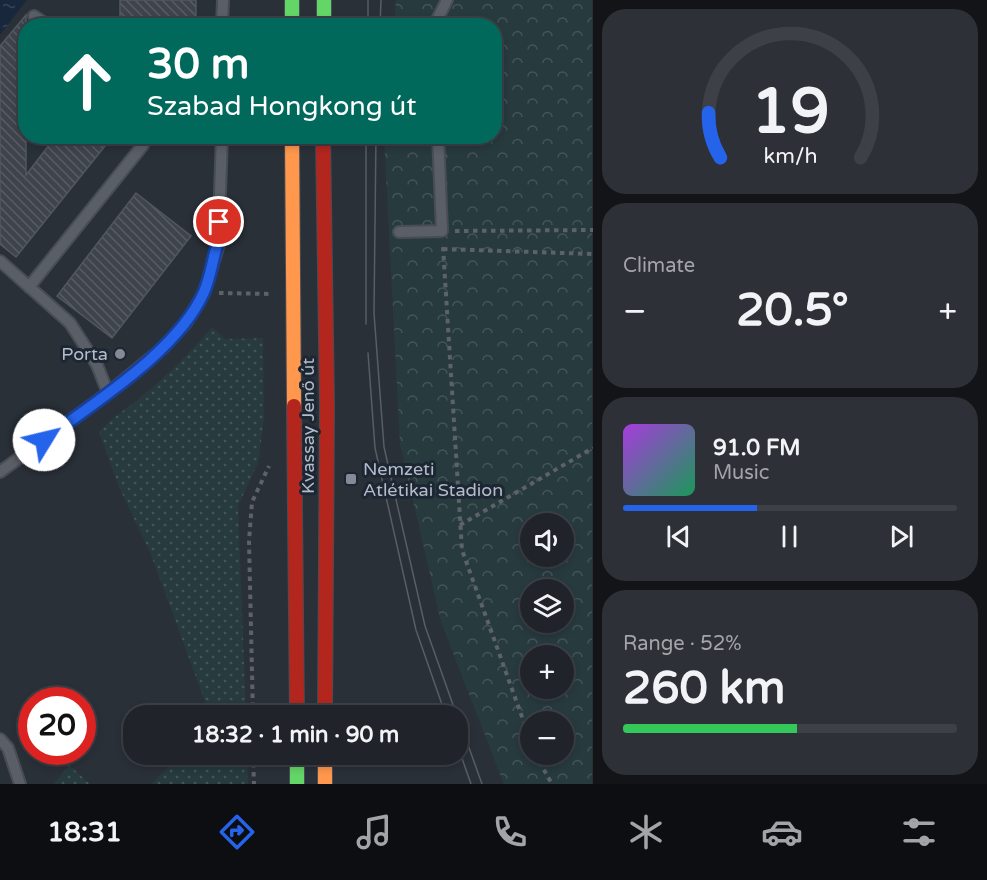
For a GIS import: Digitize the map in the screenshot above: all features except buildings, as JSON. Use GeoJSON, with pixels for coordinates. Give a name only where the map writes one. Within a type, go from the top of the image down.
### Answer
{"type":"FeatureCollection","features":[{"type":"Feature","properties":{"kind":"main road"},"geometry":{"type":"LineString","coordinates":[[292,0],[292,18]]}},
{"type":"Feature","properties":{"kind":"main road"},"geometry":{"type":"LineString","coordinates":[[324,0],[324,18]]}},
{"type":"Feature","properties":{"kind":"main road","name":"Kvassay Jenő út"},"geometry":{"type":"LineString","coordinates":[[292,144],[297,705]]}},
{"type":"Feature","properties":{"kind":"main road","name":"Kvassay Jenő út"},"geometry":{"type":"LineString","coordinates":[[323,144],[327,406],[325,705]]}},
{"type":"Feature","properties":{"kind":"main road"},"geometry":{"type":"LineString","coordinates":[[297,765],[297,784]]}},
{"type":"Feature","properties":{"kind":"main road"},"geometry":{"type":"LineString","coordinates":[[325,765],[325,784]]}},
{"type":"Feature","properties":{"kind":"lane"},"geometry":{"type":"LineString","coordinates":[[223,18],[224,0]]}},
{"type":"Feature","properties":{"kind":"lane"},"geometry":{"type":"LineString","coordinates":[[438,18],[447,0]]}},
{"type":"Feature","properties":{"kind":"lane"},"geometry":{"type":"LineString","coordinates":[[0,472],[108,393],[177,334],[204,293],[221,238],[219,222],[222,144]]}},
{"type":"Feature","properties":{"kind":"lane"},"geometry":{"type":"LineString","coordinates":[[399,232],[442,231],[438,144]]}},
{"type":"Feature","properties":{"kind":"lane"},"geometry":{"type":"LineString","coordinates":[[29,287],[143,145]]}},
{"type":"Feature","properties":{"kind":"lane"},"geometry":{"type":"LineString","coordinates":[[0,261],[70,323],[97,365],[108,393]]}},
{"type":"Feature","properties":{"kind":"lane"},"geometry":{"type":"LineString","coordinates":[[0,739],[8,748],[20,784]]}},
{"type":"Feature","properties":{"kind":"path"},"geometry":{"type":"LineString","coordinates":[[462,231],[592,231]]}},
{"type":"Feature","properties":{"kind":"path"},"geometry":{"type":"LineString","coordinates":[[520,711],[462,550],[443,249],[592,254]]}},
{"type":"Feature","properties":{"kind":"path"},"geometry":{"type":"LineString","coordinates":[[204,293],[272,294]]}},
{"type":"Feature","properties":{"kind":"path"},"geometry":{"type":"LineString","coordinates":[[460,525],[592,448]]}},
{"type":"Feature","properties":{"kind":"path"},"geometry":{"type":"LineString","coordinates":[[253,705],[249,541],[252,502],[271,461]]}},
{"type":"Feature","properties":{"kind":"path"},"geometry":{"type":"LineString","coordinates":[[253,765],[254,784]]}},
{"type":"Feature","properties":{"kind":"path"},"geometry":{"type":"LineString","coordinates":[[542,765],[552,784]]}},
{"type":"Feature","properties":{"kind":"green space"},"geometry":{"type":"Polygon","coordinates":[[[396,0],[592,0],[592,784],[504,784],[441,622],[400,444],[384,144],[502,144],[502,18],[395,18],[396,0]]]}},
{"type":"Feature","properties":{"kind":"green space"},"geometry":{"type":"Polygon","coordinates":[[[212,327],[225,339],[263,338],[264,419],[258,463],[238,506],[246,705],[206,705],[150,552],[119,487],[99,432],[170,372],[212,327]]]}},
{"type":"Feature","properties":{"kind":"green space"},"geometry":{"type":"Polygon","coordinates":[[[69,765],[90,784],[54,784],[69,765]]]}},
{"type":"Feature","properties":{"kind":"green space"},"geometry":{"type":"Polygon","coordinates":[[[171,765],[247,765],[248,784],[151,784],[171,765]]]}},
{"type":"Feature","properties":{"kind":"water"},"geometry":{"type":"Polygon","coordinates":[[[0,0],[27,0],[0,35],[0,0]]]}},
{"type":"Feature","properties":{"kind":"tram line"},"geometry":{"type":"LineString","coordinates":[[368,0],[368,18]]}},
{"type":"Feature","properties":{"kind":"tram line"},"geometry":{"type":"LineString","coordinates":[[380,18],[381,0]]}},
{"type":"Feature","properties":{"kind":"tram line"},"geometry":{"type":"LineString","coordinates":[[366,144],[366,324]]}},
{"type":"Feature","properties":{"kind":"tram line"},"geometry":{"type":"LineString","coordinates":[[376,144],[374,313],[384,447],[425,626],[453,705]]}},
{"type":"Feature","properties":{"kind":"tram line"},"geometry":{"type":"LineString","coordinates":[[368,353],[375,448],[416,630],[442,705]]}},
{"type":"Feature","properties":{"kind":"tram line"},"geometry":{"type":"LineString","coordinates":[[468,745],[482,784]]}},
{"type":"Feature","properties":{"kind":"tram line"},"geometry":{"type":"LineString","coordinates":[[464,765],[471,784]]}},
{"type":"Feature","properties":{"kind":"traffic: fast"},"geometry":{"type":"LineString","coordinates":[[292,0],[292,18]]}},
{"type":"Feature","properties":{"kind":"traffic: fast"},"geometry":{"type":"LineString","coordinates":[[324,0],[324,18]]}},
{"type":"Feature","properties":{"kind":"traffic: fast"},"geometry":{"type":"LineString","coordinates":[[297,765],[297,784]]}},
{"type":"Feature","properties":{"kind":"traffic: slow"},"geometry":{"type":"LineString","coordinates":[[292,144],[294,406]]}},
{"type":"Feature","properties":{"kind":"traffic: slow"},"geometry":{"type":"LineString","coordinates":[[325,765],[325,784]]}},
{"type":"Feature","properties":{"kind":"traffic: jam"},"geometry":{"type":"LineString","coordinates":[[323,144],[327,406],[325,705]]}},
{"type":"Feature","properties":{"kind":"traffic: jam"},"geometry":{"type":"LineString","coordinates":[[294,406],[297,705]]}},
{"type":"Feature","properties":{"kind":"place","name":"Porta"},"geometry":{"type":"Point","coordinates":[120,354]}},
{"type":"Feature","properties":{"kind":"place","name":"Nemzeti Atlétikai Stadion"},"geometry":{"type":"Point","coordinates":[351,479]}},
{"type":"Feature","properties":{"kind":"route"},"geometry":{"type":"LineString","coordinates":[[44,440],[108,393],[164,347],[186,323],[204,293],[210,277],[216,249],[221,238],[219,222]]}}]}
